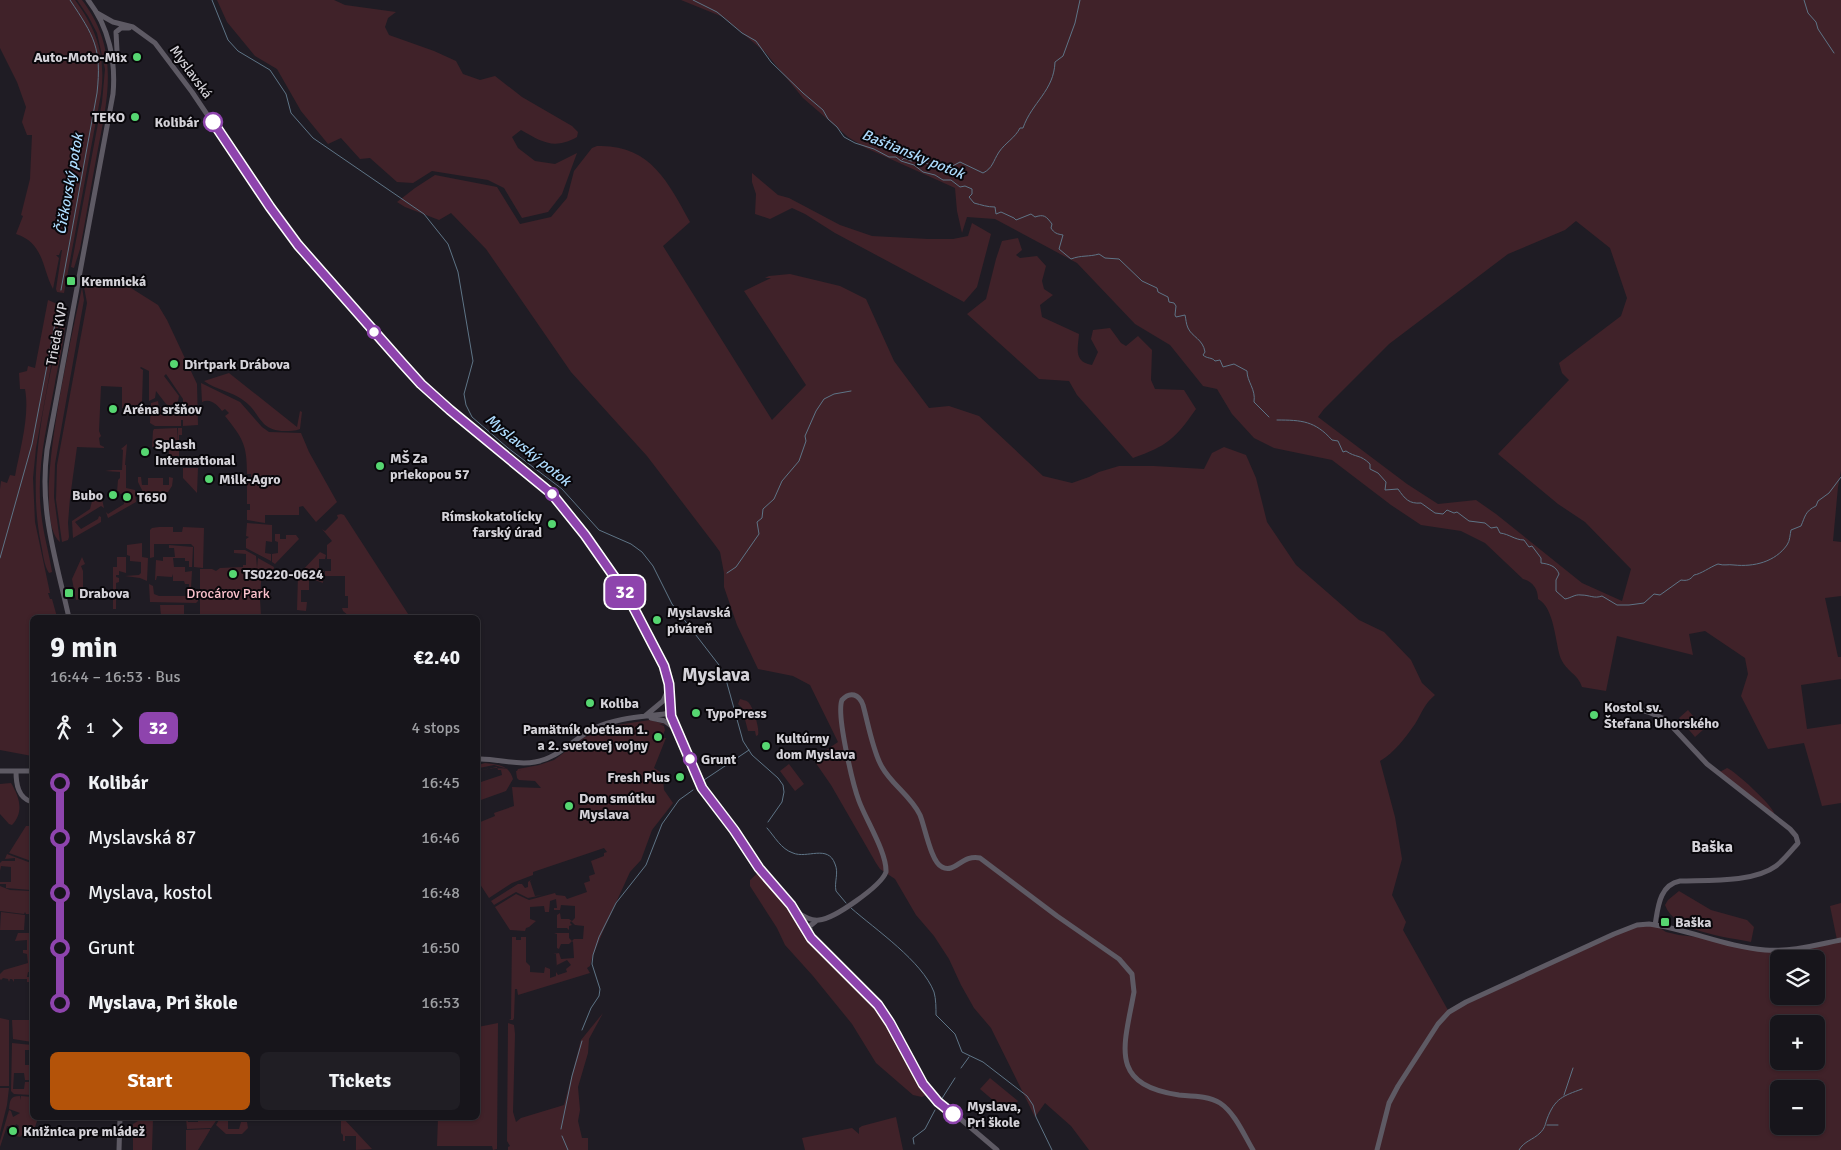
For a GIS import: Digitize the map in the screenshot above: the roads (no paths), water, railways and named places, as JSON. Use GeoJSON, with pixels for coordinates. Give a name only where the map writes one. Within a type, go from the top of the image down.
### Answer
{"type":"FeatureCollection","features":[{"type":"Feature","properties":{"kind":"street"},"geometry":{"type":"LineString","coordinates":[[88,0],[97,13]]}},
{"type":"Feature","properties":{"kind":"street","name":"Trieda KVP"},"geometry":{"type":"LineString","coordinates":[[68,615],[47,523],[44,471],[57,392],[111,107],[113,68],[111,54],[105,30],[97,13]]}},
{"type":"Feature","properties":{"kind":"street","name":"Myslavská"},"geometry":{"type":"LineString","coordinates":[[97,13],[113,22],[130,26],[152,40],[167,58],[278,220],[331,284],[421,384],[552,494],[562,505],[631,602],[664,666],[669,684],[671,712],[700,784],[708,798],[734,830],[759,868],[795,910],[811,938],[878,1005],[930,1094],[997,1150]]}},
{"type":"Feature","properties":{"kind":"street"},"geometry":{"type":"LineString","coordinates":[[105,30],[121,28],[139,31]]}},
{"type":"Feature","properties":{"kind":"street"},"geometry":{"type":"LineString","coordinates":[[113,68],[117,50],[116,35],[121,28]]}},
{"type":"Feature","properties":{"kind":"street"},"geometry":{"type":"LineString","coordinates":[[645,716],[663,701],[669,684]]}},
{"type":"Feature","properties":{"kind":"street"},"geometry":{"type":"LineString","coordinates":[[795,910],[805,917],[816,920],[825,919],[837,914],[880,882],[886,872],[884,856],[855,791],[840,715],[842,700],[848,695],[855,695],[859,697],[863,704],[881,766],[916,809],[938,865],[943,868],[949,868],[968,858],[980,858],[1057,916],[1119,959],[1132,974],[1134,984],[1124,1050],[1128,1068],[1134,1077],[1151,1088],[1162,1092],[1205,1098],[1220,1103],[1232,1116],[1253,1150]]}},
{"type":"Feature","properties":{"kind":"street"},"geometry":{"type":"LineString","coordinates":[[1625,706],[1665,719],[1707,764],[1790,829],[1798,839],[1798,843],[1784,859],[1768,870],[1742,878],[1672,884],[1662,894],[1654,925]]}},
{"type":"Feature","properties":{"kind":"street"},"geometry":{"type":"LineString","coordinates":[[480,759],[514,764],[542,761],[556,754],[577,738],[605,724],[671,712]]}},
{"type":"Feature","properties":{"kind":"street"},"geometry":{"type":"LineString","coordinates":[[645,716],[665,721],[679,733]]}},
{"type":"Feature","properties":{"kind":"street"},"geometry":{"type":"LineString","coordinates":[[0,771],[30,771]]}},
{"type":"Feature","properties":{"kind":"street"},"geometry":{"type":"LineString","coordinates":[[16,771],[21,794],[30,801]]}},
{"type":"Feature","properties":{"kind":"street"},"geometry":{"type":"LineString","coordinates":[[811,938],[809,928],[816,920]]}},
{"type":"Feature","properties":{"kind":"street"},"geometry":{"type":"LineString","coordinates":[[1377,1150],[1389,1103],[1393,1095],[1438,1024],[1449,1012],[1620,931],[1637,925],[1654,925],[1766,950],[1790,950],[1841,940]]}},
{"type":"Feature","properties":{"kind":"street"},"geometry":{"type":"LineString","coordinates":[[119,1150],[120,1120]]}},
{"type":"Feature","properties":{"kind":"waterway","name":"Čičkovský potok"},"geometry":{"type":"LineString","coordinates":[[61,290],[97,93],[98,78],[97,53],[94,43],[85,23],[70,0]]}},
{"type":"Feature","properties":{"kind":"waterway","name":"Myslavský potok"},"geometry":{"type":"LineString","coordinates":[[212,0],[228,40],[238,51],[270,70],[286,94],[291,113],[313,138],[424,214],[448,244],[458,272],[473,361],[464,394],[466,405],[472,417],[508,448],[562,489],[599,530],[631,544],[642,552],[653,566],[672,604],[719,665],[725,676],[743,741],[752,755],[778,778],[783,785],[782,802],[768,822]]}},
{"type":"Feature","properties":{"kind":"waterway","name":"Baštiansky potok"},"geometry":{"type":"LineString","coordinates":[[693,0],[717,12],[742,33],[756,41],[771,62],[823,110],[828,119],[844,137],[889,157],[896,157],[901,161],[914,165],[923,172],[935,175],[943,180],[951,180],[960,187],[965,186],[972,189],[972,194],[969,197],[974,203],[995,207],[996,214],[1001,212],[1016,220],[1031,214],[1035,217],[1045,216],[1052,224],[1051,228],[1053,231],[1063,235],[1059,249],[1071,259],[1099,254],[1105,258],[1119,259],[1142,281],[1157,288],[1158,292],[1168,297],[1169,302],[1174,303],[1176,306],[1176,317],[1185,315],[1188,328],[1204,348],[1205,352],[1203,355],[1215,361],[1220,360],[1223,367],[1234,364],[1247,371],[1254,393],[1254,402],[1269,417]]}},
{"type":"Feature","properties":{"kind":"waterway"},"geometry":{"type":"LineString","coordinates":[[902,160],[904,158],[911,161],[917,160],[945,170],[960,162],[983,173],[989,169],[1001,149],[1020,128],[1023,128],[1047,89],[1054,72],[1055,62],[1063,56],[1075,23],[1080,0]]}},
{"type":"Feature","properties":{"kind":"waterway"},"geometry":{"type":"LineString","coordinates":[[1804,0],[1808,13],[1816,22],[1818,29],[1834,53]]}},
{"type":"Feature","properties":{"kind":"waterway","name":"Čičkovský potok"},"geometry":{"type":"LineString","coordinates":[[0,558],[32,444],[58,308]]}},
{"type":"Feature","properties":{"kind":"waterway"},"geometry":{"type":"LineString","coordinates":[[727,573],[736,567],[759,534],[757,522],[762,518],[763,509],[774,499],[782,481],[799,461],[806,441],[805,436],[816,411],[824,399],[834,394],[851,391]]}},
{"type":"Feature","properties":{"kind":"waterway","name":"Baštiansky potok"},"geometry":{"type":"LineString","coordinates":[[1277,420],[1294,420],[1314,425],[1332,440],[1338,441],[1343,452],[1346,451],[1367,461],[1370,464],[1370,469],[1378,473],[1386,482],[1385,490],[1398,489],[1408,500],[1413,503],[1421,503],[1435,513],[1443,514],[1447,510],[1454,513],[1457,512],[1469,521],[1485,523],[1491,528],[1497,527],[1500,533],[1524,540],[1529,547],[1532,546],[1541,558],[1541,563],[1552,566],[1558,571],[1556,591],[1565,599],[1579,595],[1602,596],[1617,605],[1644,603],[1654,594],[1660,595],[1681,580],[1688,580],[1694,575],[1718,564],[1749,565],[1764,562],[1776,556],[1788,543],[1791,530],[1801,526],[1807,512],[1829,493],[1841,477]]}},
{"type":"Feature","properties":{"kind":"waterway"},"geometry":{"type":"LineString","coordinates":[[704,780],[749,750]]}},
{"type":"Feature","properties":{"kind":"waterway"},"geometry":{"type":"LineString","coordinates":[[582,1030],[591,1008],[599,996],[600,989],[592,964],[599,937],[616,903],[646,865],[662,824],[679,800],[693,790]]}},
{"type":"Feature","properties":{"kind":"waterway","name":"Myslavský potok"},"geometry":{"type":"LineString","coordinates":[[767,828],[782,846],[793,853],[822,853],[832,858],[837,871],[836,891],[846,903]]}},
{"type":"Feature","properties":{"kind":"waterway","name":"Myslavský potok"},"geometry":{"type":"LineString","coordinates":[[851,908],[909,958],[928,980],[934,992],[936,1015],[955,1034],[962,1052],[983,1062],[1027,1096],[1033,1105],[1036,1117],[1052,1150]]}},
{"type":"Feature","properties":{"kind":"waterway"},"geometry":{"type":"LineString","coordinates":[[561,1129],[572,1076],[582,1041]]}},
{"type":"Feature","properties":{"kind":"waterway"},"geometry":{"type":"LineString","coordinates":[[961,1068],[969,1057]]}},
{"type":"Feature","properties":{"kind":"waterway"},"geometry":{"type":"LineString","coordinates":[[1564,1095],[1573,1068]]}},
{"type":"Feature","properties":{"kind":"waterway"},"geometry":{"type":"LineString","coordinates":[[941,1100],[955,1078]]}},
{"type":"Feature","properties":{"kind":"waterway"},"geometry":{"type":"LineString","coordinates":[[1519,1150],[1542,1131],[1553,1106],[1560,1099],[1582,1089]]}},
{"type":"Feature","properties":{"kind":"waterway"},"geometry":{"type":"LineString","coordinates":[[914,1144],[913,1138],[925,1129],[935,1110]]}},
{"type":"Feature","properties":{"kind":"waterway"},"geometry":{"type":"LineString","coordinates":[[1547,1125],[1558,1125]]}},
{"type":"Feature","properties":{"kind":"waterway"},"geometry":{"type":"LineString","coordinates":[[562,1136],[568,1150]]}},
{"type":"Feature","properties":{"kind":"place","name":"Auto-Moto-Mix"},"geometry":{"type":"Point","coordinates":[137,57]}},
{"type":"Feature","properties":{"kind":"place","name":"TEKO"},"geometry":{"type":"Point","coordinates":[135,117]}},
{"type":"Feature","properties":{"kind":"place","name":"Kolibár"},"geometry":{"type":"Point","coordinates":[213,122]}},
{"type":"Feature","properties":{"kind":"place","name":"Kremnická"},"geometry":{"type":"Point","coordinates":[71,281]}},
{"type":"Feature","properties":{"kind":"place","name":"Dirtpark Drábova"},"geometry":{"type":"Point","coordinates":[174,364]}},
{"type":"Feature","properties":{"kind":"place","name":"Aréna sršňov"},"geometry":{"type":"Point","coordinates":[113,409]}},
{"type":"Feature","properties":{"kind":"place","name":"Splash International"},"geometry":{"type":"Point","coordinates":[145,452]}},
{"type":"Feature","properties":{"kind":"place","name":"MŠ Za priekopou 57"},"geometry":{"type":"Point","coordinates":[380,466]}},
{"type":"Feature","properties":{"kind":"place","name":"Milk-Agro"},"geometry":{"type":"Point","coordinates":[209,479]}},
{"type":"Feature","properties":{"kind":"place","name":"Bubo"},"geometry":{"type":"Point","coordinates":[113,495]}},
{"type":"Feature","properties":{"kind":"place","name":"T650"},"geometry":{"type":"Point","coordinates":[127,497]}},
{"type":"Feature","properties":{"kind":"place","name":"Rímskokatolícky farský úrad"},"geometry":{"type":"Point","coordinates":[552,524]}},
{"type":"Feature","properties":{"kind":"place","name":"TS0220-0624"},"geometry":{"type":"Point","coordinates":[233,574]}},
{"type":"Feature","properties":{"kind":"place","name":"Drabova"},"geometry":{"type":"Point","coordinates":[69,593]}},
{"type":"Feature","properties":{"kind":"place","name":"Myslavská piváreň"},"geometry":{"type":"Point","coordinates":[657,620]}},
{"type":"Feature","properties":{"kind":"place","name":"Koliba"},"geometry":{"type":"Point","coordinates":[590,703]}},
{"type":"Feature","properties":{"kind":"place","name":"TypoPress"},"geometry":{"type":"Point","coordinates":[696,713]}},
{"type":"Feature","properties":{"kind":"place","name":"Kostol sv. Štefana Uhorského"},"geometry":{"type":"Point","coordinates":[1594,715]}},
{"type":"Feature","properties":{"kind":"place","name":"Pamätník obetiam 1. a 2. svetovej vojny"},"geometry":{"type":"Point","coordinates":[658,737]}},
{"type":"Feature","properties":{"kind":"place","name":"Kultúrny dom Myslava"},"geometry":{"type":"Point","coordinates":[766,746]}},
{"type":"Feature","properties":{"kind":"place","name":"Grunt"},"geometry":{"type":"Point","coordinates":[690,759]}},
{"type":"Feature","properties":{"kind":"place","name":"Fresh Plus"},"geometry":{"type":"Point","coordinates":[680,777]}},
{"type":"Feature","properties":{"kind":"place","name":"Dom smútku Myslava"},"geometry":{"type":"Point","coordinates":[569,806]}},
{"type":"Feature","properties":{"kind":"place","name":"Baška"},"geometry":{"type":"Point","coordinates":[1665,922]}},
{"type":"Feature","properties":{"kind":"place","name":"Myslava, Pri škole"},"geometry":{"type":"Point","coordinates":[953,1114]}},
{"type":"Feature","properties":{"kind":"place","name":"Knižnica pre mládež"},"geometry":{"type":"Point","coordinates":[13,1131]}},
{"type":"Feature","properties":{"kind":"district","name":"Myslava"},"geometry":{"type":"Point","coordinates":[716,675]}},
{"type":"Feature","properties":{"kind":"district","name":"Baška"},"geometry":{"type":"Point","coordinates":[1712,847]}},
{"type":"Feature","properties":{"kind":"park label","name":"Drocárov Park"},"geometry":{"type":"Point","coordinates":[228,593]}}]}
